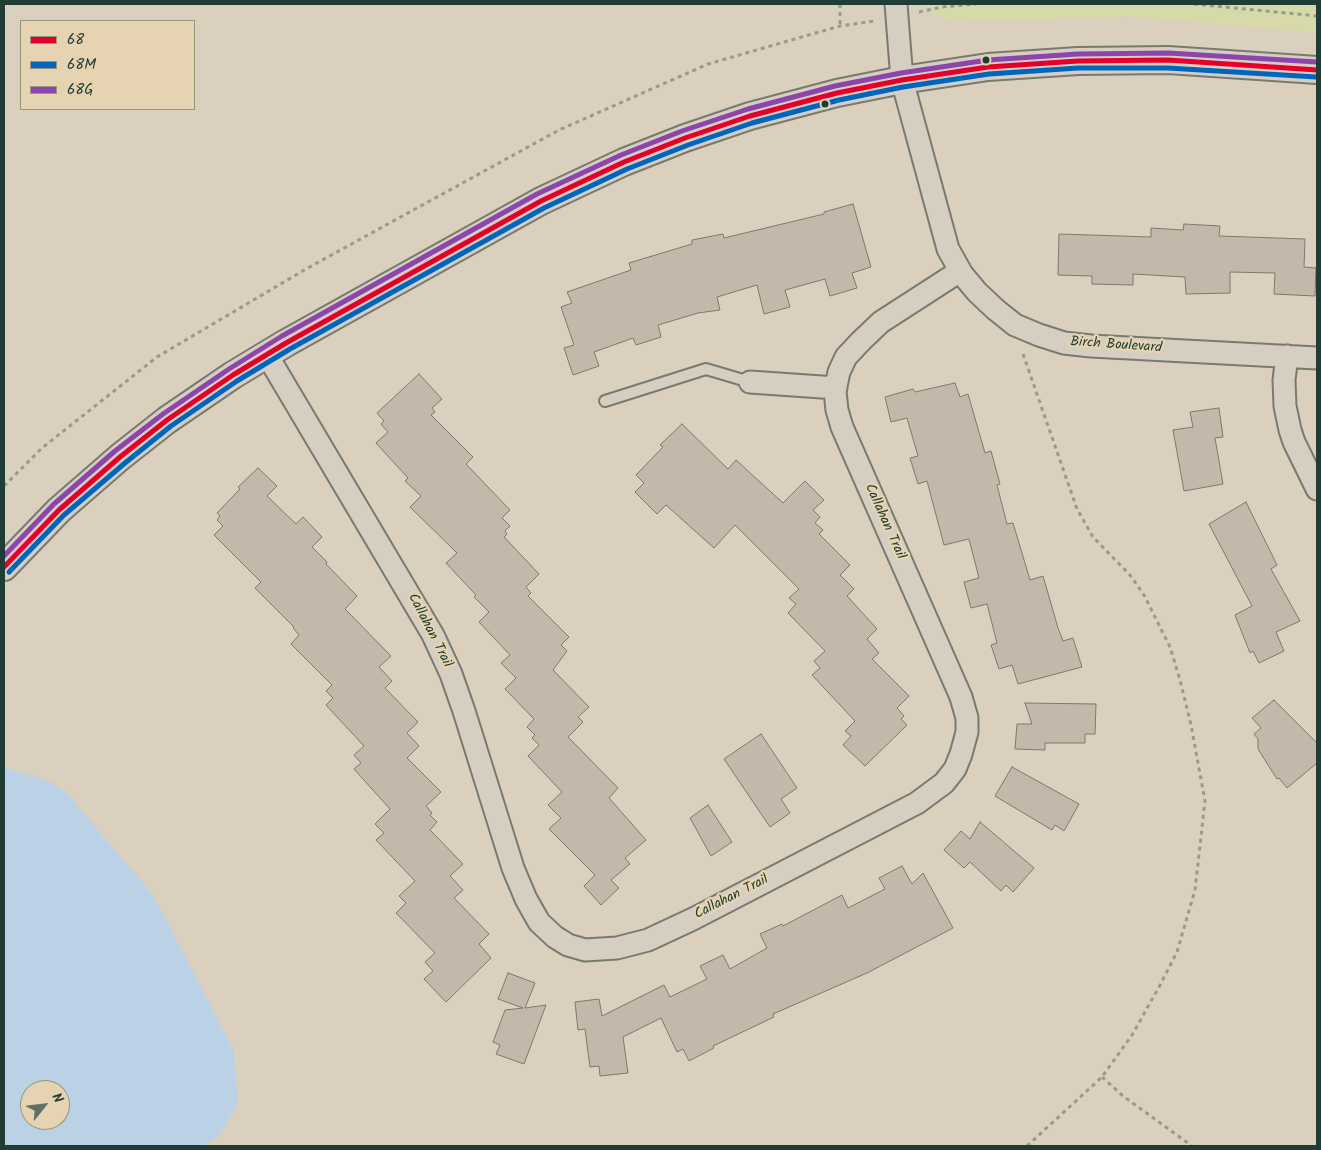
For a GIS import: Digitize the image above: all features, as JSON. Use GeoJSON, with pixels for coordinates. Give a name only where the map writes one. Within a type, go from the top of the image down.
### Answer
{"type":"FeatureCollection","features":[{"type":"Feature","properties":{"kind":"street","name":"Birch Boulevard"},"geometry":{"type":"LineString","coordinates":[[897,10],[902,80],[948,249],[960,271],[995,310],[1015,324],[1039,335],[1064,343],[1317,358]]}},
{"type":"Feature","properties":{"kind":"street"},"geometry":{"type":"LineString","coordinates":[[4,567],[59,510],[120,457],[200,397],[267,355],[506,220],[582,181],[685,138],[750,116],[837,93],[902,80],[988,68],[1078,61],[1168,60],[1317,70]]}},
{"type":"Feature","properties":{"kind":"street","name":"Callahan Trail"},"geometry":{"type":"LineString","coordinates":[[267,355],[433,635],[451,674],[461,702],[513,868],[526,899],[539,922],[568,945],[585,950],[609,949],[648,940],[917,803],[944,783],[955,769],[967,732],[967,718],[961,697],[842,427],[836,410],[836,388],[839,372],[846,357],[881,322],[960,271]]}},
{"type":"Feature","properties":{"kind":"street"},"geometry":{"type":"LineString","coordinates":[[1287,356],[1284,380],[1285,406],[1290,430],[1317,489]]}},
{"type":"Feature","properties":{"kind":"street"},"geometry":{"type":"LineString","coordinates":[[750,382],[836,388]]}},
{"type":"Feature","properties":{"kind":"lane"},"geometry":{"type":"LineString","coordinates":[[605,401],[706,369],[750,382]]}},
{"type":"Feature","properties":{"kind":"path"},"geometry":{"type":"LineString","coordinates":[[840,4],[840,26]]}},
{"type":"Feature","properties":{"kind":"path"},"geometry":{"type":"LineString","coordinates":[[4,486],[42,448],[157,357],[306,269],[559,130],[708,64],[897,10],[976,4]]}},
{"type":"Feature","properties":{"kind":"path"},"geometry":{"type":"LineString","coordinates":[[1194,4],[1317,16]]}},
{"type":"Feature","properties":{"kind":"path"},"geometry":{"type":"LineString","coordinates":[[1015,324],[1022,352],[1077,509],[1093,537],[1130,574],[1144,595],[1170,648],[1191,725],[1205,802],[1200,860],[1195,890],[1177,952],[1160,987],[1132,1035],[1102,1076],[1027,1146]]}},
{"type":"Feature","properties":{"kind":"path"},"geometry":{"type":"LineString","coordinates":[[1102,1076],[1123,1096],[1192,1146]]}},
{"type":"Feature","properties":{"kind":"green space"},"geometry":{"type":"Polygon","coordinates":[[[925,4],[1317,4],[1317,33],[1128,16],[957,22],[933,14],[925,4]]]}},
{"type":"Feature","properties":{"kind":"water"},"geometry":{"type":"Polygon","coordinates":[[[4,767],[49,781],[67,793],[152,894],[165,917],[234,1051],[238,1103],[220,1135],[203,1146],[4,1146],[4,767]]]}},
{"type":"Feature","properties":{"kind":"building"},"geometry":{"type":"Polygon","coordinates":[[[853,204],[871,267],[852,273],[857,288],[830,296],[825,279],[785,290],[790,307],[764,314],[757,285],[717,297],[720,310],[698,313],[658,325],[661,337],[636,345],[633,338],[594,352],[599,366],[573,375],[564,348],[574,345],[561,307],[572,303],[567,292],[631,270],[629,263],[692,244],[692,240],[723,234],[724,238],[824,214],[824,212],[853,204]]]}},
{"type":"Feature","properties":{"kind":"building"},"geometry":{"type":"Polygon","coordinates":[[[1184,224],[1220,226],[1219,236],[1305,239],[1304,267],[1316,268],[1315,296],[1274,294],[1275,273],[1230,272],[1230,293],[1186,294],[1185,277],[1133,274],[1133,285],[1092,284],[1092,276],[1058,275],[1059,234],[1151,237],[1151,228],[1183,230],[1184,224]]]}},
{"type":"Feature","properties":{"kind":"building"},"geometry":{"type":"Polygon","coordinates":[[[419,374],[442,399],[432,408],[435,412],[431,415],[473,457],[466,464],[510,510],[502,518],[510,526],[505,531],[507,534],[504,537],[539,574],[526,587],[531,593],[528,596],[569,637],[561,645],[567,651],[553,670],[589,707],[578,717],[583,722],[568,737],[618,788],[609,798],[646,840],[625,858],[630,864],[611,880],[619,888],[601,905],[584,886],[595,875],[549,829],[561,818],[548,805],[562,792],[528,756],[539,745],[532,738],[535,735],[527,727],[534,719],[505,689],[516,678],[501,663],[510,655],[479,622],[489,612],[446,563],[457,553],[410,507],[421,496],[405,481],[408,478],[376,443],[388,432],[381,424],[384,421],[377,413],[419,374]]]}},
{"type":"Feature","properties":{"kind":"building"},"geometry":{"type":"Polygon","coordinates":[[[955,383],[960,397],[968,394],[985,453],[991,451],[1000,484],[997,485],[1007,524],[1013,523],[1030,580],[1043,576],[1063,641],[1073,638],[1082,667],[1018,684],[1012,665],[999,669],[991,645],[997,643],[987,604],[971,608],[964,582],[979,578],[969,539],[944,545],[927,481],[918,484],[910,458],[918,456],[907,418],[891,422],[885,397],[913,389],[915,392],[955,383]]]}},
{"type":"Feature","properties":{"kind":"building"},"geometry":{"type":"Polygon","coordinates":[[[1219,408],[1223,437],[1215,438],[1223,484],[1184,491],[1173,430],[1193,427],[1190,412],[1219,408]]]}},
{"type":"Feature","properties":{"kind":"building"},"geometry":{"type":"Polygon","coordinates":[[[682,424],[728,469],[736,460],[783,503],[805,481],[824,500],[813,510],[820,517],[815,523],[823,530],[819,534],[850,565],[840,575],[854,589],[847,596],[877,629],[867,639],[879,653],[872,659],[909,696],[897,708],[904,716],[901,719],[907,725],[865,766],[843,745],[851,736],[845,731],[855,721],[812,675],[820,668],[814,661],[825,651],[788,613],[796,604],[789,598],[799,589],[735,525],[714,548],[666,505],[657,514],[635,492],[644,483],[636,475],[663,447],[660,445],[682,424]]]}},
{"type":"Feature","properties":{"kind":"building"},"geometry":{"type":"Polygon","coordinates":[[[258,468],[277,486],[267,496],[296,524],[303,517],[322,537],[312,547],[357,596],[345,609],[391,656],[379,667],[392,681],[385,688],[418,722],[407,733],[419,746],[407,758],[441,792],[426,806],[432,813],[430,815],[437,822],[430,830],[463,864],[450,876],[463,890],[454,898],[489,934],[479,944],[491,958],[446,1002],[424,979],[433,971],[425,962],[435,953],[396,913],[406,903],[399,896],[415,881],[376,840],[384,833],[375,824],[390,809],[354,769],[361,763],[354,755],[364,746],[326,705],[333,698],[326,691],[332,685],[291,644],[299,635],[294,627],[255,588],[261,582],[214,535],[223,526],[217,520],[220,516],[217,513],[240,489],[238,487],[258,468]]]}},
{"type":"Feature","properties":{"kind":"building"},"geometry":{"type":"Polygon","coordinates":[[[1246,502],[1277,565],[1271,569],[1300,621],[1276,632],[1284,651],[1259,663],[1253,651],[1250,653],[1235,615],[1252,606],[1209,524],[1246,502]]]}},
{"type":"Feature","properties":{"kind":"building"},"geometry":{"type":"Polygon","coordinates":[[[1274,700],[1317,743],[1317,763],[1287,788],[1279,778],[1277,779],[1258,749],[1258,739],[1254,734],[1261,728],[1252,718],[1274,700]]]}},
{"type":"Feature","properties":{"kind":"building"},"geometry":{"type":"Polygon","coordinates":[[[1025,703],[1096,704],[1095,734],[1085,734],[1085,743],[1045,743],[1045,750],[1015,749],[1017,724],[1032,724],[1025,703]]]}},
{"type":"Feature","properties":{"kind":"building"},"geometry":{"type":"Polygon","coordinates":[[[761,734],[797,788],[781,799],[790,813],[770,827],[724,759],[761,734]]]}},
{"type":"Feature","properties":{"kind":"building"},"geometry":{"type":"Polygon","coordinates":[[[1012,767],[1079,804],[1064,831],[1055,825],[1052,830],[995,796],[1012,767]]]}},
{"type":"Feature","properties":{"kind":"building"},"geometry":{"type":"Polygon","coordinates":[[[708,805],[732,842],[711,856],[690,818],[708,805]]]}},
{"type":"Feature","properties":{"kind":"building"},"geometry":{"type":"Polygon","coordinates":[[[980,822],[1034,868],[1013,892],[1006,885],[1001,891],[970,862],[964,868],[944,850],[961,831],[970,839],[980,822]]]}},
{"type":"Feature","properties":{"kind":"building"},"geometry":{"type":"Polygon","coordinates":[[[902,866],[912,884],[923,873],[953,928],[867,973],[773,1014],[774,1017],[713,1046],[714,1048],[689,1061],[683,1049],[677,1052],[661,1018],[623,1037],[628,1073],[600,1076],[599,1066],[590,1067],[585,1029],[578,1030],[575,1002],[599,999],[602,1016],[664,985],[670,997],[707,979],[700,966],[723,955],[730,969],[767,948],[760,934],[782,924],[783,926],[842,895],[848,908],[885,889],[879,878],[902,866]]]}},
{"type":"Feature","properties":{"kind":"building"},"geometry":{"type":"Polygon","coordinates":[[[508,973],[535,983],[525,1008],[546,1005],[524,1064],[496,1054],[500,1045],[493,1042],[505,1010],[523,1008],[498,999],[508,973]]]}},
{"type":"Feature","properties":{"kind":"transit line","name":"68G"},"geometry":{"type":"LineString","coordinates":[[4,556],[54,504],[115,451],[163,414],[229,369],[282,336],[537,194],[621,155],[682,131],[748,109],[835,86],[901,73],[988,60],[1078,54],[1168,53],[1317,62]]}},
{"type":"Feature","properties":{"kind":"transit line","name":"68"},"geometry":{"type":"LineString","coordinates":[[4,567],[59,510],[120,457],[167,420],[233,375],[286,343],[541,201],[624,162],[685,138],[750,116],[837,93],[902,80],[988,67],[1078,61],[1168,60],[1317,70]]}},
{"type":"Feature","properties":{"kind":"transit line","name":"68M"},"geometry":{"type":"LineString","coordinates":[[9,572],[64,515],[125,463],[171,426],[237,381],[290,349],[544,208],[627,169],[688,145],[752,123],[839,100],[903,87],[989,74],[1078,68],[1168,68],[1316,77]]}}]}
